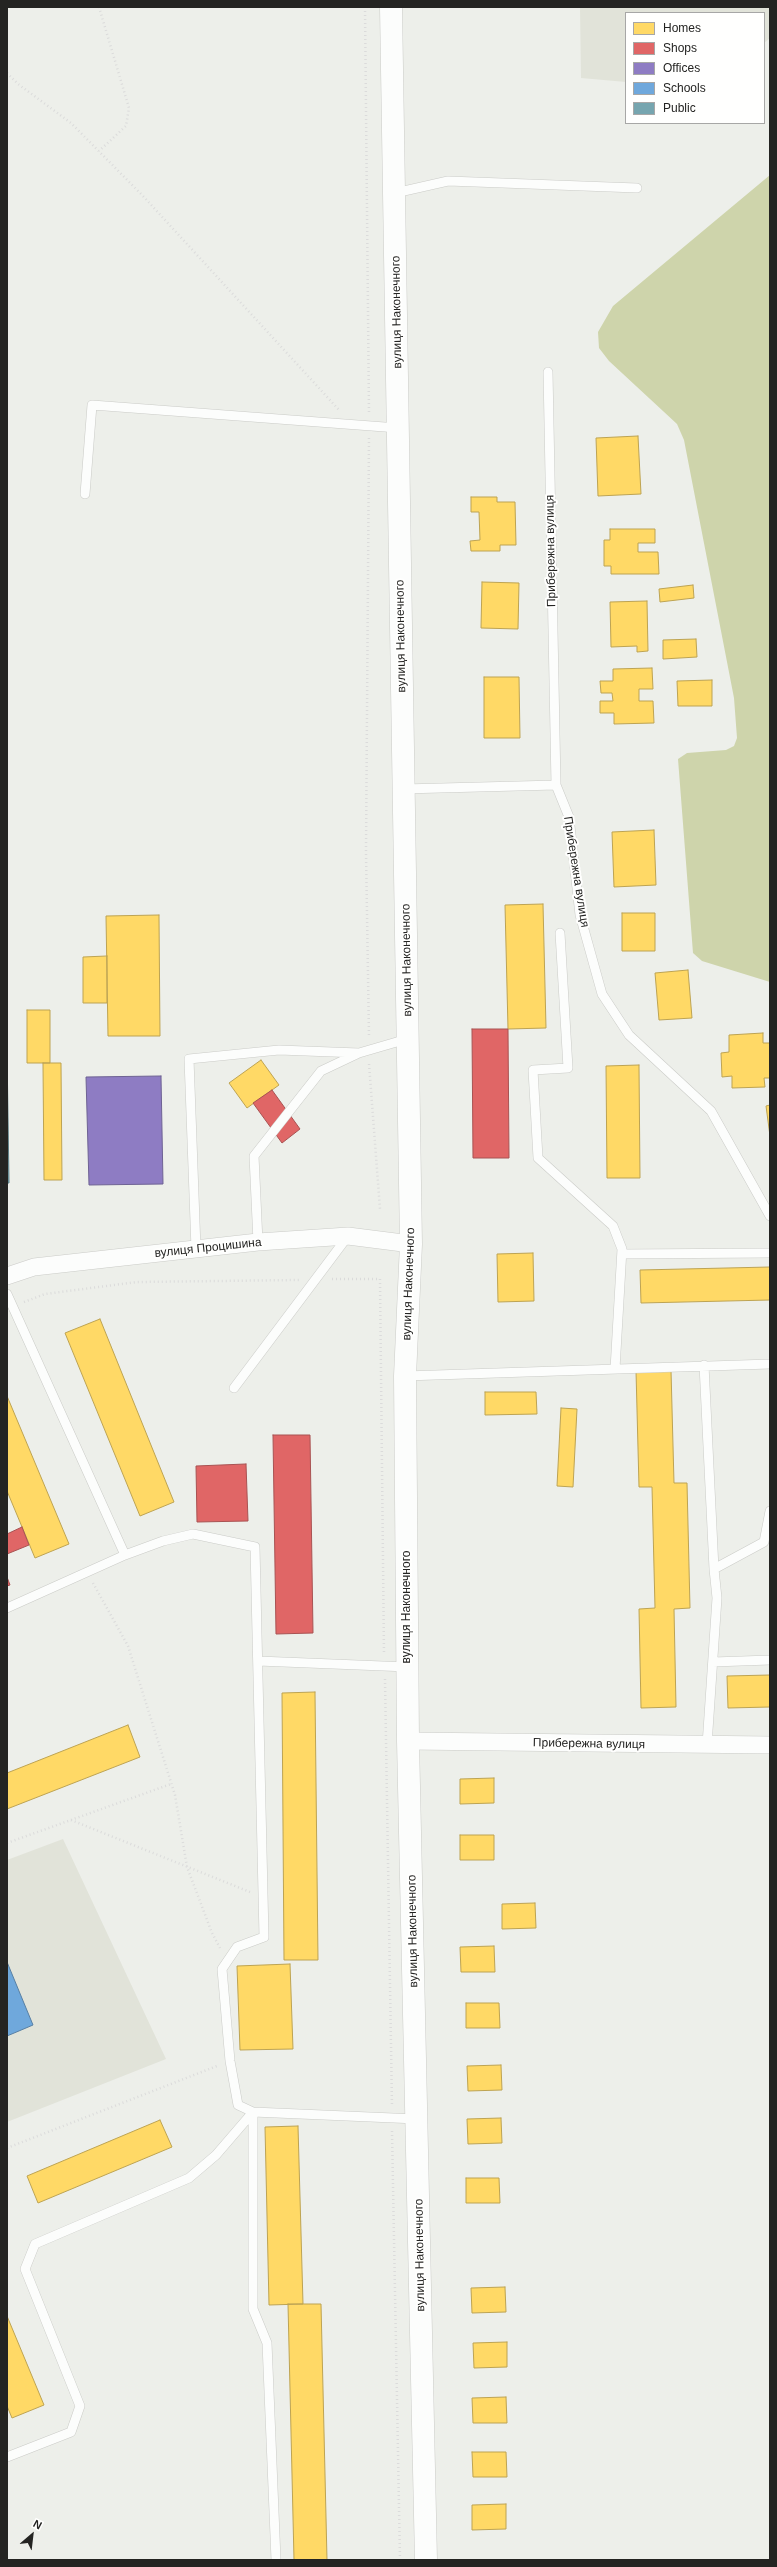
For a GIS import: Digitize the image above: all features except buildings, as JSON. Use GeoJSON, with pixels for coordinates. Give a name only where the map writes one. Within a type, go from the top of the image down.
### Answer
{"type":"FeatureCollection","features":[{"type":"Feature","properties":{"kind":"street","name":"вулиця Наконечного"},"geometry":{"type":"LineString","coordinates":[[391,7],[403,789],[409,1039],[411,1244],[405,1376],[408,1741],[426,2560]]}},
{"type":"Feature","properties":{"kind":"street","name":"вулиця Процишина"},"geometry":{"type":"LineString","coordinates":[[7,1276],[34,1267],[258,1242],[348,1236],[411,1244]]}},
{"type":"Feature","properties":{"kind":"street","name":"Прибережна вулиця"},"geometry":{"type":"LineString","coordinates":[[408,1741],[770,1745]]}},
{"type":"Feature","properties":{"kind":"lane"},"geometry":{"type":"LineString","coordinates":[[395,193],[448,181],[637,188]]}},
{"type":"Feature","properties":{"kind":"lane","name":"Прибережна вулиця"},"geometry":{"type":"LineString","coordinates":[[548,372],[556,785],[569,817],[580,915],[602,994],[629,1035],[711,1111],[770,1216]]}},
{"type":"Feature","properties":{"kind":"lane"},"geometry":{"type":"LineString","coordinates":[[86,494],[92,405],[398,428]]}},
{"type":"Feature","properties":{"kind":"lane"},"geometry":{"type":"LineString","coordinates":[[403,789],[556,785]]}},
{"type":"Feature","properties":{"kind":"lane"},"geometry":{"type":"LineString","coordinates":[[560,933],[568,1068],[534,1070],[538,1158],[613,1226],[622,1254],[615,1369]]}},
{"type":"Feature","properties":{"kind":"lane"},"geometry":{"type":"LineString","coordinates":[[258,1242],[254,1156],[321,1071],[369,1049],[409,1039]]}},
{"type":"Feature","properties":{"kind":"lane"},"geometry":{"type":"LineString","coordinates":[[196,1249],[189,1059],[279,1050],[359,1053]]}},
{"type":"Feature","properties":{"kind":"lane"},"geometry":{"type":"LineString","coordinates":[[234,1388],[348,1236]]}},
{"type":"Feature","properties":{"kind":"lane"},"geometry":{"type":"LineString","coordinates":[[622,1254],[770,1253]]}},
{"type":"Feature","properties":{"kind":"lane"},"geometry":{"type":"LineString","coordinates":[[7,1294],[125,1555]]}},
{"type":"Feature","properties":{"kind":"lane"},"geometry":{"type":"LineString","coordinates":[[405,1376],[770,1364]]}},
{"type":"Feature","properties":{"kind":"lane"},"geometry":{"type":"LineString","coordinates":[[704,1365],[714,1569],[717,1598],[706,1745]]}},
{"type":"Feature","properties":{"kind":"lane"},"geometry":{"type":"LineString","coordinates":[[714,1569],[764,1542],[770,1511]]}},
{"type":"Feature","properties":{"kind":"lane"},"geometry":{"type":"LineString","coordinates":[[7,1608],[125,1555],[163,1541],[193,1534],[255,1547],[264,1937],[237,1947],[222,1969],[230,2061],[238,2105],[253,2112],[417,2118]]}},
{"type":"Feature","properties":{"kind":"lane"},"geometry":{"type":"LineString","coordinates":[[712,1662],[770,1660]]}},
{"type":"Feature","properties":{"kind":"lane"},"geometry":{"type":"LineString","coordinates":[[258,1661],[408,1667]]}},
{"type":"Feature","properties":{"kind":"lane"},"geometry":{"type":"LineString","coordinates":[[7,2456],[71,2432],[80,2406],[26,2269],[35,2244],[189,2178],[216,2155],[253,2112]]}},
{"type":"Feature","properties":{"kind":"lane"},"geometry":{"type":"LineString","coordinates":[[253,2112],[253,2309],[267,2343],[276,2560]]}},
{"type":"Feature","properties":{"kind":"path"},"geometry":{"type":"LineString","coordinates":[[99,7],[129,108],[126,126],[99,152]]}},
{"type":"Feature","properties":{"kind":"path"},"geometry":{"type":"LineString","coordinates":[[365,7],[369,426],[366,852],[369,1049],[380,1209]]}},
{"type":"Feature","properties":{"kind":"path"},"geometry":{"type":"LineString","coordinates":[[7,73],[18,84],[71,123],[353,424]]}},
{"type":"Feature","properties":{"kind":"path"},"geometry":{"type":"LineString","coordinates":[[13,1306],[45,1294],[137,1282],[380,1279],[400,2560]]}},
{"type":"Feature","properties":{"kind":"path"},"geometry":{"type":"LineString","coordinates":[[87,1572],[128,1646],[172,1784],[187,1867],[212,1933],[228,1960]]}},
{"type":"Feature","properties":{"kind":"path"},"geometry":{"type":"LineString","coordinates":[[7,1843],[172,1784]]}},
{"type":"Feature","properties":{"kind":"path"},"geometry":{"type":"LineString","coordinates":[[71,1820],[263,1897]]}},
{"type":"Feature","properties":{"kind":"path"},"geometry":{"type":"LineString","coordinates":[[7,2148],[230,2061]]}},
{"type":"Feature","properties":{"kind":"shaded area"},"geometry":{"type":"Polygon","coordinates":[[[580,7],[770,7],[770,38],[765,42],[765,12],[625,12],[625,82],[581,78],[580,7]]]}},
{"type":"Feature","properties":{"kind":"shaded area"},"geometry":{"type":"Polygon","coordinates":[[[63,1839],[166,2059],[7,2122],[7,1860],[63,1839]]]}},
{"type":"Feature","properties":{"kind":"green space"},"geometry":{"type":"Polygon","coordinates":[[[770,175],[770,982],[702,961],[693,953],[678,759],[687,753],[726,750],[734,746],[737,738],[734,698],[684,440],[677,424],[609,361],[599,348],[598,332],[613,306],[770,175]]]}}]}
